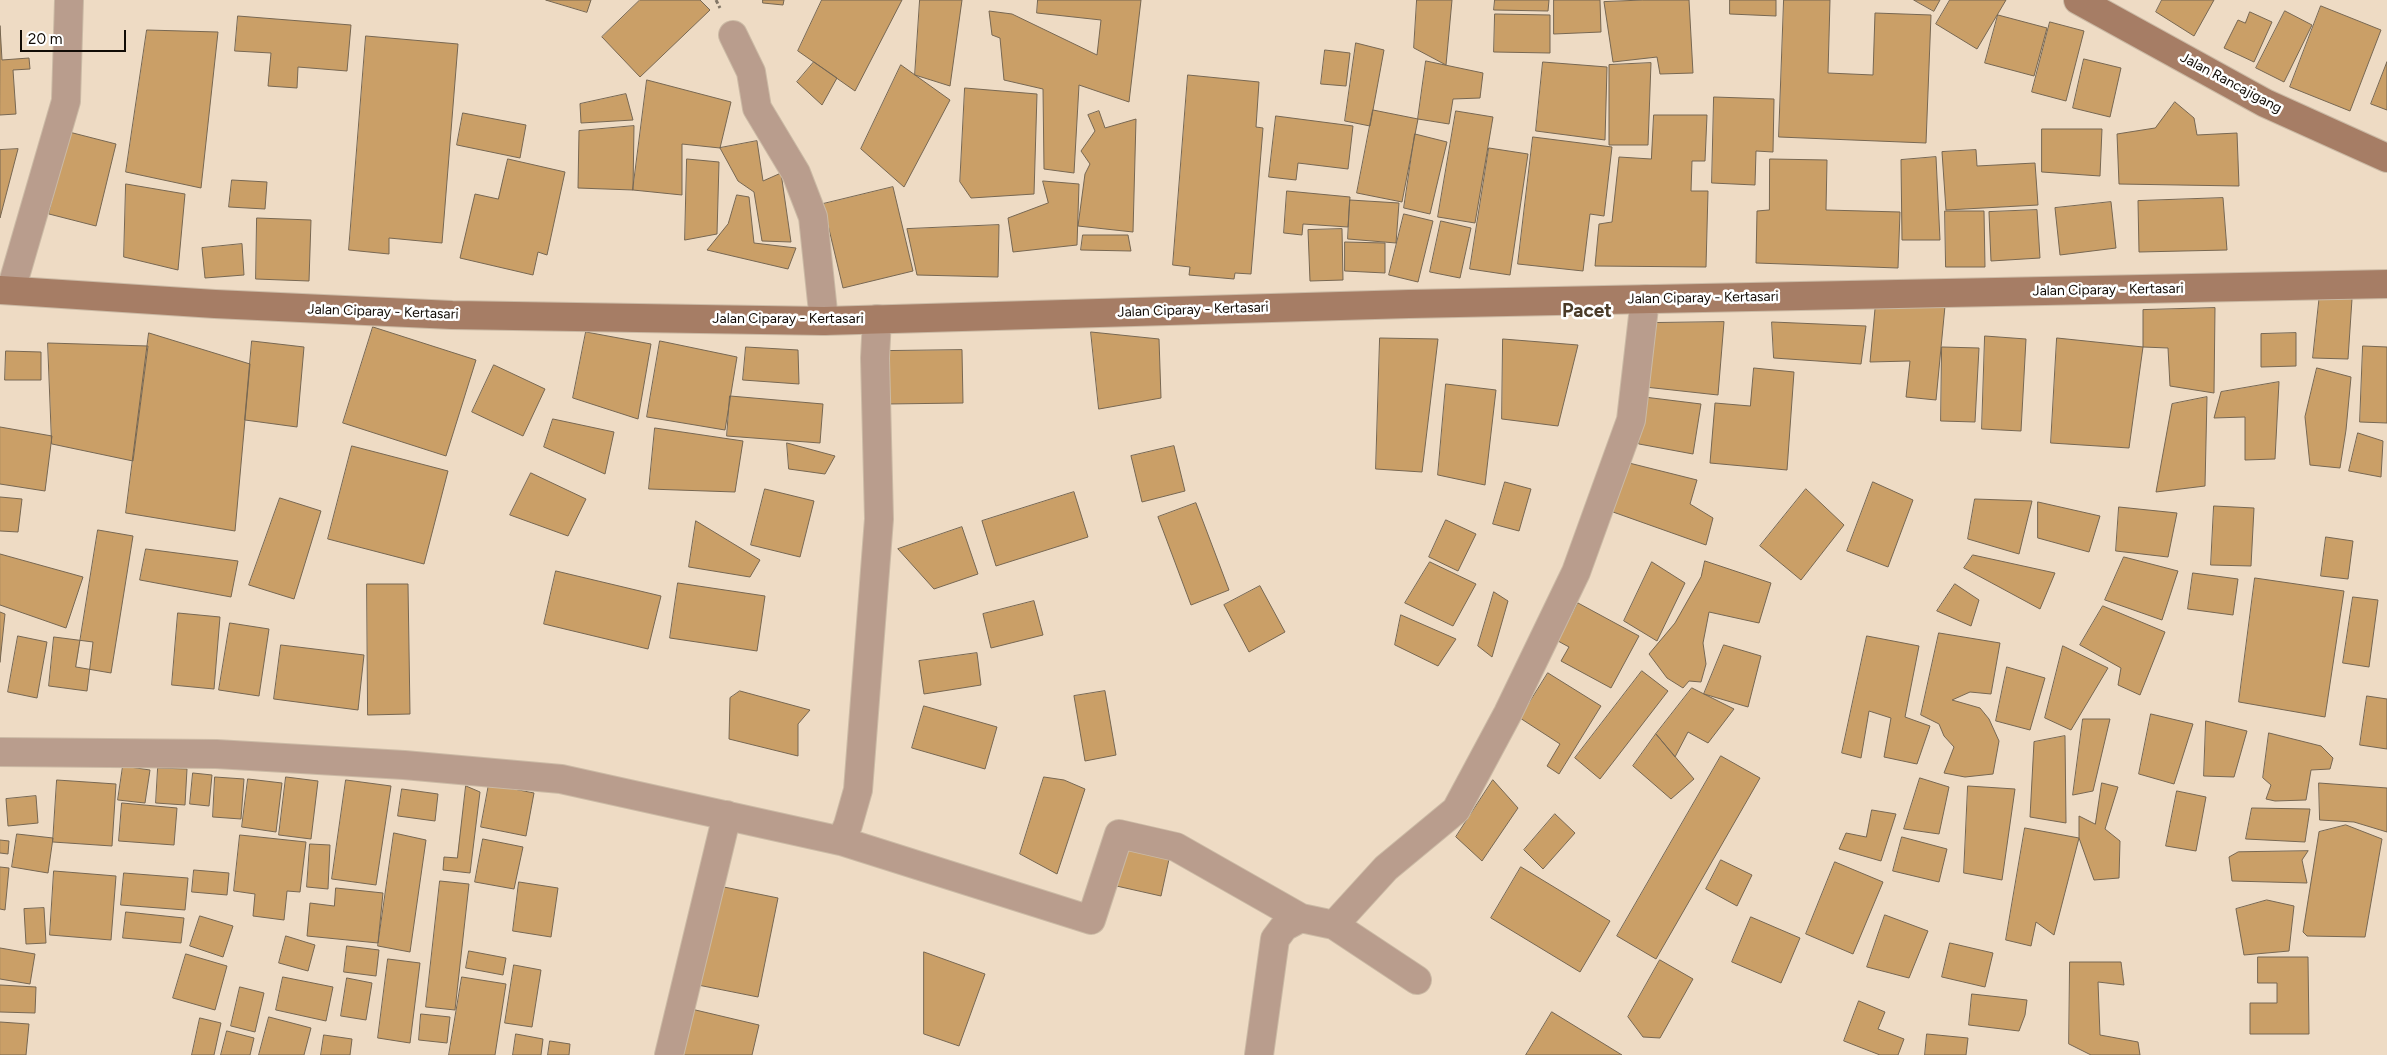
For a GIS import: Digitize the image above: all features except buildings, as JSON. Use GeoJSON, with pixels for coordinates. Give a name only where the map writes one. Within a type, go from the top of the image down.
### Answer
{"type":"FeatureCollection","features":[{"type":"Feature","properties":{"kind":"main road","name":"Jalan Rancajigang"},"geometry":{"type":"LineString","coordinates":[[2078,0],[2265,103],[2387,158]]}},
{"type":"Feature","properties":{"kind":"main road","name":"Jalan Ciparay - Kertasari"},"geometry":{"type":"LineString","coordinates":[[5,290],[215,304],[452,315],[824,320],[1409,304],[2387,284]]}},
{"type":"Feature","properties":{"kind":"street"},"geometry":{"type":"LineString","coordinates":[[5,290],[66,101],[69,0]]}},
{"type":"Feature","properties":{"kind":"street"},"geometry":{"type":"LineString","coordinates":[[732,35],[751,72],[757,108],[796,173],[813,217],[824,320]]}},
{"type":"Feature","properties":{"kind":"street"},"geometry":{"type":"LineString","coordinates":[[1334,925],[1386,868],[1456,810],[1508,712],[1576,572],[1631,420],[1645,299]]}},
{"type":"Feature","properties":{"kind":"street"},"geometry":{"type":"LineString","coordinates":[[841,841],[848,825],[858,790],[878,529],[875,358],[877,319]]}},
{"type":"Feature","properties":{"kind":"street"},"geometry":{"type":"LineString","coordinates":[[0,752],[182,753],[404,765],[562,779],[841,841],[1091,920],[1119,834],[1176,847],[1301,918],[1334,925],[1417,980]]}},
{"type":"Feature","properties":{"kind":"street"},"geometry":{"type":"LineString","coordinates":[[669,1055],[727,815]]}},
{"type":"Feature","properties":{"kind":"street"},"geometry":{"type":"LineString","coordinates":[[1259,1055],[1275,939],[1284,927],[1301,918]]}},
{"type":"Feature","properties":{"kind":"district","name":"Pacet"},"geometry":{"type":"Point","coordinates":[1587,311]}}]}
